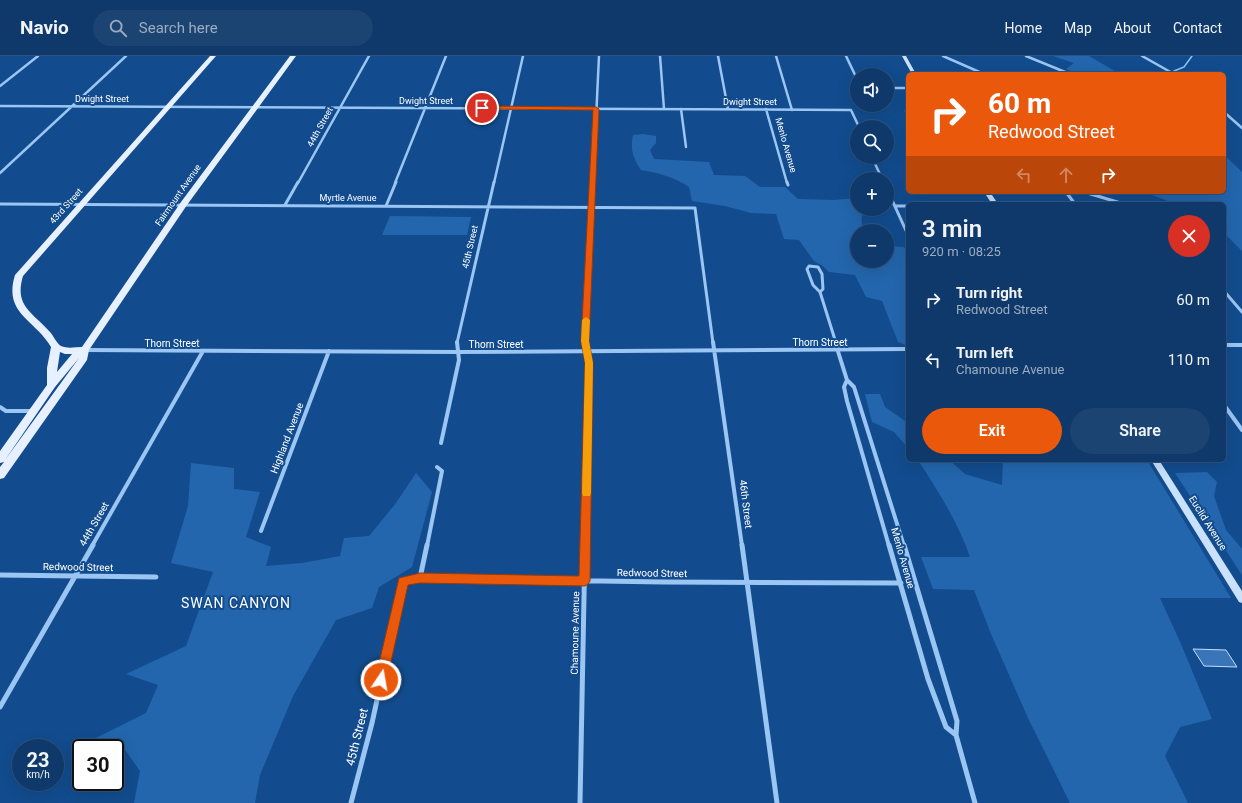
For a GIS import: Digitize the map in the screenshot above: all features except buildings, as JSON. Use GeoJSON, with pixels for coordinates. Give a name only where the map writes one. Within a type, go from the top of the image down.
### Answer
{"type":"FeatureCollection","features":[{"type":"Feature","properties":{"kind":"main road","name":"43rd Street"},"geometry":{"type":"LineString","coordinates":[[56,347],[48,334],[23,311],[17,302],[15,288],[19,275],[213,56]]}},
{"type":"Feature","properties":{"kind":"main road","name":"Fairmount Avenue"},"geometry":{"type":"LineString","coordinates":[[0,459],[74,357],[85,350],[184,204],[293,56]]}},
{"type":"Feature","properties":{"kind":"main road"},"geometry":{"type":"LineString","coordinates":[[904,56],[913,72]]}},
{"type":"Feature","properties":{"kind":"main road"},"geometry":{"type":"LineString","coordinates":[[52,386],[52,368],[56,347],[65,351],[85,350]]}},
{"type":"Feature","properties":{"kind":"main road","name":"Fairmount Avenue"},"geometry":{"type":"LineString","coordinates":[[0,475],[84,358],[85,350]]}},
{"type":"Feature","properties":{"kind":"main road","name":"Euclid Avenue"},"geometry":{"type":"LineString","coordinates":[[1156,462],[1242,599]]}},
{"type":"Feature","properties":{"kind":"street"},"geometry":{"type":"LineString","coordinates":[[0,86],[38,56]]}},
{"type":"Feature","properties":{"kind":"street"},"geometry":{"type":"LineString","coordinates":[[0,173],[126,56]]}},
{"type":"Feature","properties":{"kind":"street","name":"44th Street"},"geometry":{"type":"LineString","coordinates":[[285,205],[369,56]]}},
{"type":"Feature","properties":{"kind":"street"},"geometry":{"type":"LineString","coordinates":[[386,206],[446,56]]}},
{"type":"Feature","properties":{"kind":"street","name":"45th Street"},"geometry":{"type":"LineString","coordinates":[[441,443],[459,352],[457,342],[523,56]]}},
{"type":"Feature","properties":{"kind":"street","name":"Chamoune Avenue"},"geometry":{"type":"LineString","coordinates":[[580,803],[589,363],[585,341],[599,56]]}},
{"type":"Feature","properties":{"kind":"street"},"geometry":{"type":"LineString","coordinates":[[660,56],[664,109]]}},
{"type":"Feature","properties":{"kind":"street"},"geometry":{"type":"LineString","coordinates":[[718,56],[728,109]]}},
{"type":"Feature","properties":{"kind":"street"},"geometry":{"type":"LineString","coordinates":[[776,56],[792,110]]}},
{"type":"Feature","properties":{"kind":"street"},"geometry":{"type":"LineString","coordinates":[[846,56],[852,68]]}},
{"type":"Feature","properties":{"kind":"street"},"geometry":{"type":"LineString","coordinates":[[943,56],[979,72]]}},
{"type":"Feature","properties":{"kind":"street"},"geometry":{"type":"LineString","coordinates":[[1026,56],[1065,72]]}},
{"type":"Feature","properties":{"kind":"street"},"geometry":{"type":"LineString","coordinates":[[1142,56],[1170,72]]}},
{"type":"Feature","properties":{"kind":"street"},"geometry":{"type":"LineString","coordinates":[[894,88],[906,88]]}},
{"type":"Feature","properties":{"kind":"street","name":"Dwight Street"},"geometry":{"type":"LineString","coordinates":[[0,106],[851,110],[856,120]]}},
{"type":"Feature","properties":{"kind":"street"},"geometry":{"type":"LineString","coordinates":[[681,109],[686,147]]}},
{"type":"Feature","properties":{"kind":"street","name":"Menlo Avenue"},"geometry":{"type":"LineString","coordinates":[[766,110],[788,185]]}},
{"type":"Feature","properties":{"kind":"street"},"geometry":{"type":"LineString","coordinates":[[1226,114],[1242,128]]}},
{"type":"Feature","properties":{"kind":"street"},"geometry":{"type":"LineString","coordinates":[[1091,194],[1117,202]]}},
{"type":"Feature","properties":{"kind":"street","name":"Myrtle Avenue"},"geometry":{"type":"LineString","coordinates":[[0,204],[695,208]]}},
{"type":"Feature","properties":{"kind":"street"},"geometry":{"type":"LineString","coordinates":[[906,206],[895,206],[906,231]]}},
{"type":"Feature","properties":{"kind":"street","name":"46th Street"},"geometry":{"type":"LineString","coordinates":[[695,208],[777,803]]}},
{"type":"Feature","properties":{"kind":"street","name":"Menlo Avenue"},"geometry":{"type":"LineString","coordinates":[[820,292],[823,289],[824,280],[820,269],[818,267],[810,266],[807,268],[810,279],[816,289],[820,292],[847,380],[854,387],[872,438],[957,721],[956,736],[975,803]]}},
{"type":"Feature","properties":{"kind":"street"},"geometry":{"type":"LineString","coordinates":[[1226,293],[1242,312]]}},
{"type":"Feature","properties":{"kind":"street"},"geometry":{"type":"LineString","coordinates":[[1226,345],[1242,345]]}},
{"type":"Feature","properties":{"kind":"street","name":"Thorn Street"},"geometry":{"type":"LineString","coordinates":[[85,350],[588,352],[906,349]]}},
{"type":"Feature","properties":{"kind":"street","name":"44th Street"},"geometry":{"type":"LineString","coordinates":[[0,707],[203,351]]}},
{"type":"Feature","properties":{"kind":"street","name":"Highland Avenue"},"geometry":{"type":"LineString","coordinates":[[261,531],[329,351]]}},
{"type":"Feature","properties":{"kind":"street","name":"Menlo Avenue"},"geometry":{"type":"LineString","coordinates":[[847,380],[844,387],[847,401],[928,679],[946,727],[956,736]]}},
{"type":"Feature","properties":{"kind":"street"},"geometry":{"type":"LineString","coordinates":[[0,407],[6,411],[35,412]]}},
{"type":"Feature","properties":{"kind":"street"},"geometry":{"type":"LineString","coordinates":[[1226,407],[1242,430]]}},
{"type":"Feature","properties":{"kind":"street"},"geometry":{"type":"LineString","coordinates":[[420,578],[442,471],[437,467]]}},
{"type":"Feature","properties":{"kind":"street","name":"Redwood Street"},"geometry":{"type":"LineString","coordinates":[[0,575],[156,577]]}},
{"type":"Feature","properties":{"kind":"street","name":"Redwood Street"},"geometry":{"type":"LineString","coordinates":[[403,581],[420,578],[747,583],[901,583]]}},
{"type":"Feature","properties":{"kind":"street","name":"45th Street"},"geometry":{"type":"LineString","coordinates":[[351,803],[372,723],[403,581]]}},
{"type":"Feature","properties":{"kind":"shaded area"},"geometry":{"type":"Polygon","coordinates":[[[1053,56],[1089,56],[1117,72],[1074,72],[1066,69],[1074,63],[1053,56]]]}},
{"type":"Feature","properties":{"kind":"shaded area"},"geometry":{"type":"Polygon","coordinates":[[[643,134],[656,136],[656,143],[650,150],[654,159],[709,162],[714,175],[745,176],[760,187],[785,187],[798,199],[834,200],[850,199],[850,216],[863,216],[862,224],[850,224],[850,268],[894,268],[894,246],[904,247],[906,251],[906,345],[898,342],[882,301],[866,297],[855,275],[829,272],[823,266],[814,261],[799,240],[784,239],[776,214],[751,213],[725,206],[692,201],[689,187],[666,176],[641,170],[634,157],[632,145],[633,135],[643,134]]]}},
{"type":"Feature","properties":{"kind":"shaded area"},"geometry":{"type":"Polygon","coordinates":[[[1226,157],[1242,172],[1242,251],[1226,235],[1226,202],[1171,202],[1149,194],[1226,194],[1226,157]]]}},
{"type":"Feature","properties":{"kind":"shaded area"},"geometry":{"type":"Polygon","coordinates":[[[390,216],[471,217],[467,235],[382,235],[390,216]]]}},
{"type":"Feature","properties":{"kind":"shaded area"},"geometry":{"type":"Polygon","coordinates":[[[865,394],[880,394],[885,407],[906,422],[906,446],[894,432],[872,422],[865,394]]]}},
{"type":"Feature","properties":{"kind":"shaded area"},"geometry":{"type":"Polygon","coordinates":[[[919,462],[951,462],[965,474],[1002,485],[1003,462],[1148,462],[1231,598],[1160,598],[1212,719],[1180,727],[1165,756],[1188,803],[1070,803],[1028,718],[991,634],[974,590],[933,589],[921,557],[970,557],[960,531],[919,462]]]}},
{"type":"Feature","properties":{"kind":"shaded area"},"geometry":{"type":"Polygon","coordinates":[[[191,463],[234,468],[234,489],[260,492],[246,537],[271,547],[266,566],[302,563],[340,556],[344,538],[369,536],[396,503],[416,473],[432,492],[412,567],[379,587],[372,608],[336,620],[293,696],[260,775],[255,803],[134,803],[140,771],[124,748],[124,739],[94,739],[146,713],[158,685],[126,674],[186,646],[213,572],[171,563],[188,506],[191,463]]]}},
{"type":"Feature","properties":{"kind":"shaded area"},"geometry":{"type":"Polygon","coordinates":[[[1207,472],[1217,482],[1214,496],[1226,530],[1242,549],[1242,575],[1175,473],[1207,472]]]}},
{"type":"Feature","properties":{"kind":"waterway"},"geometry":{"type":"LineString","coordinates":[[1174,71],[1184,67],[1192,56]]}},
{"type":"Feature","properties":{"kind":"slow traffic"},"geometry":{"type":"LineString","coordinates":[[586,320],[585,341],[589,363],[586,493]]}},
{"type":"Feature","properties":{"kind":"district","name":"SWAN CANYON"},"geometry":{"type":"Point","coordinates":[236,603]}},
{"type":"Feature","properties":{"kind":"route"},"geometry":{"type":"LineString","coordinates":[[381,680],[403,581],[420,578],[585,581],[589,363],[585,341],[596,109],[482,108]]}}]}
